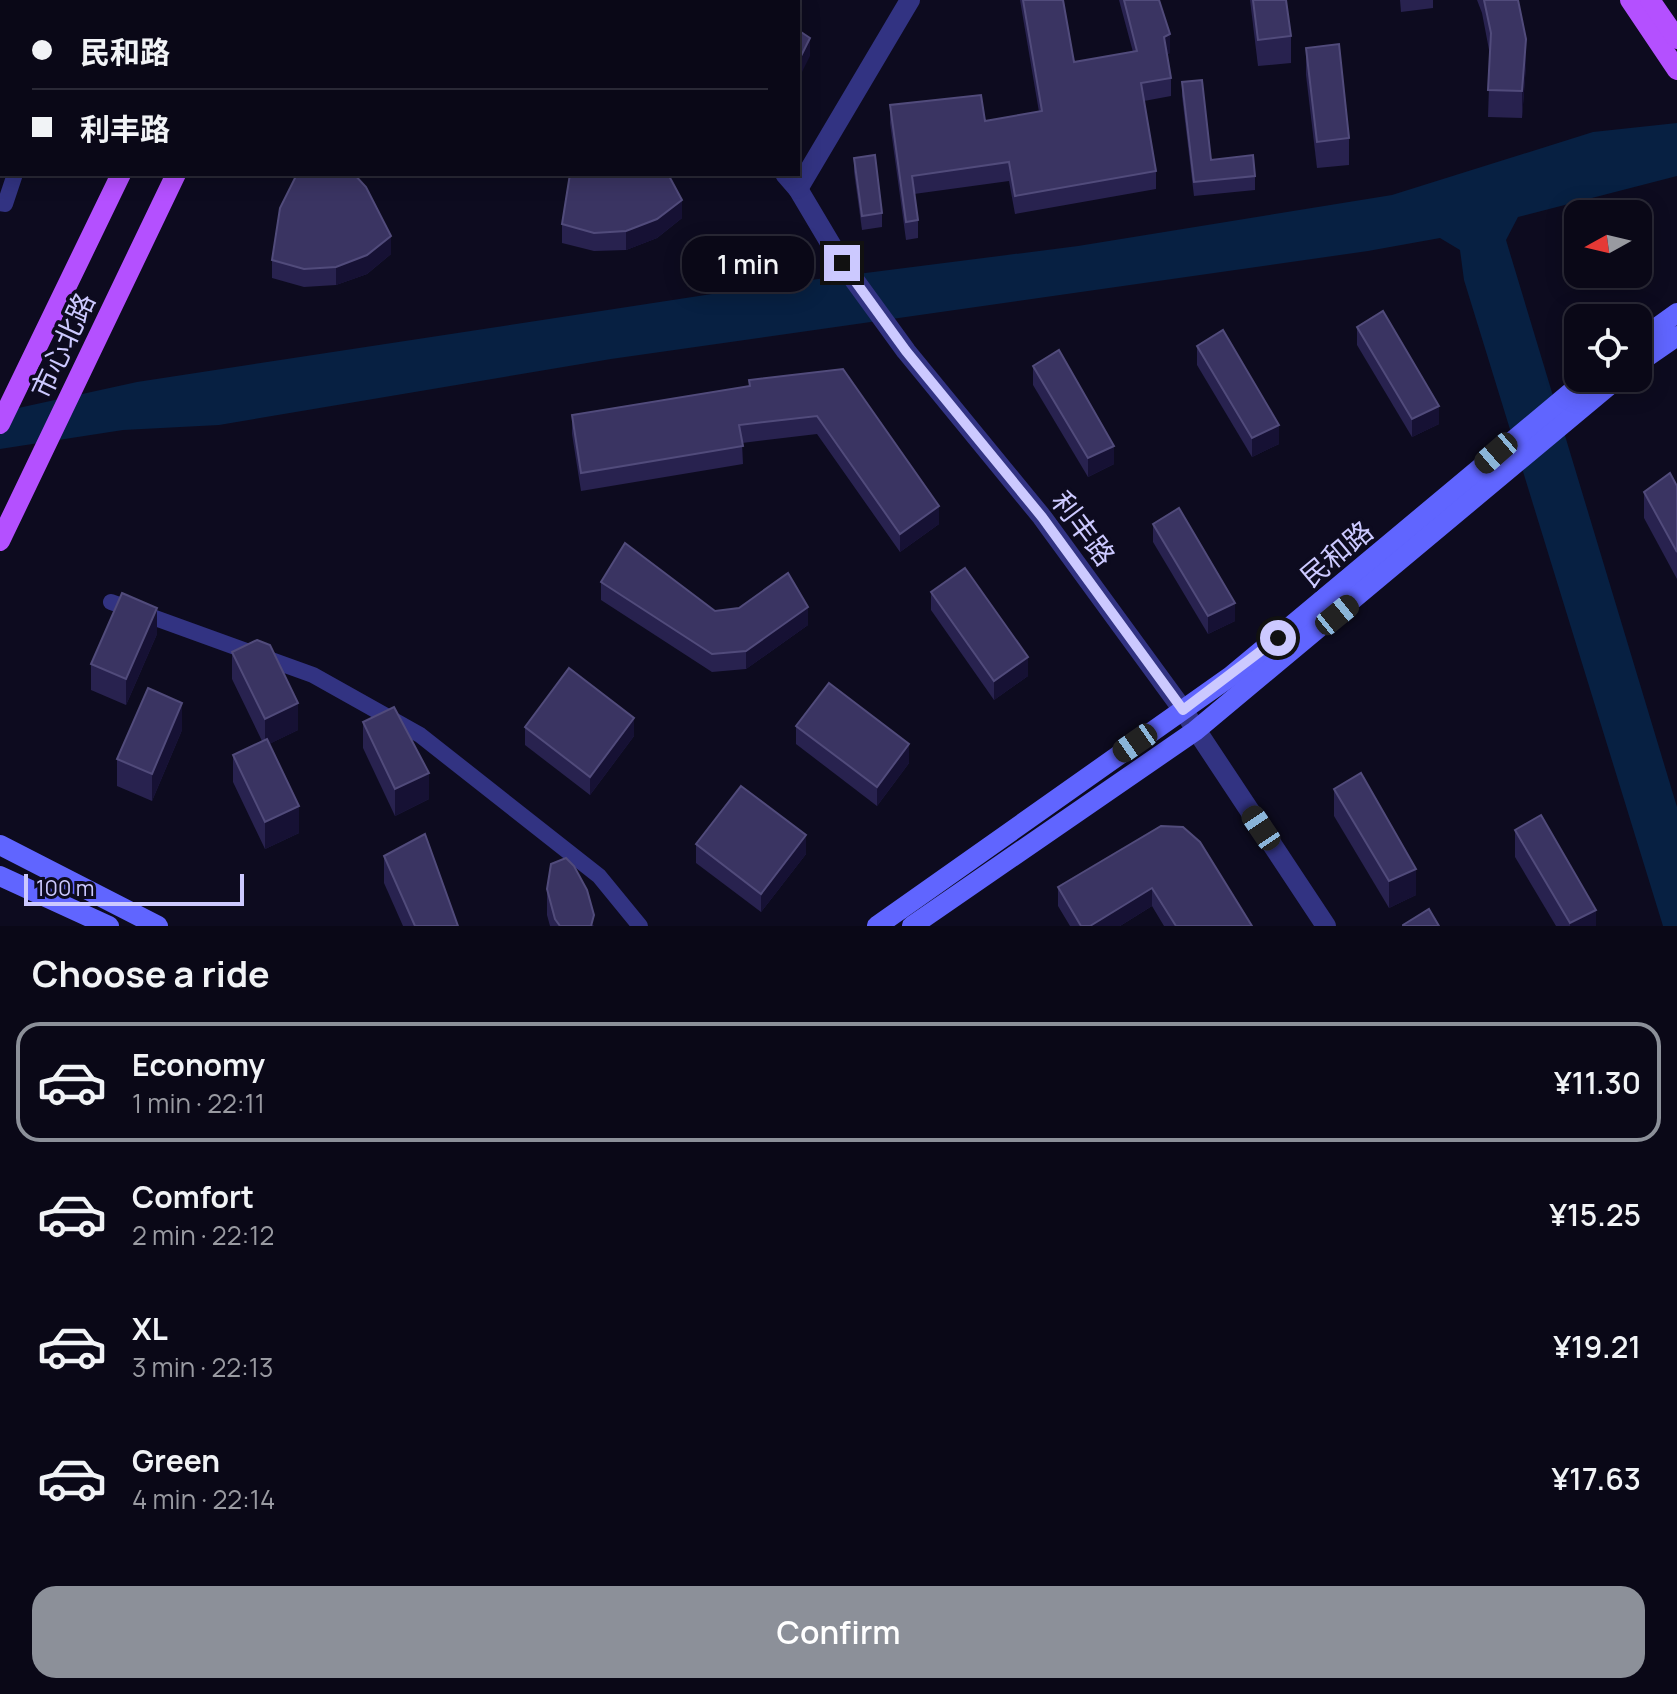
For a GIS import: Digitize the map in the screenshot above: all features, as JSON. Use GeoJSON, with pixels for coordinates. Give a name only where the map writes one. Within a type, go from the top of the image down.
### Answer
{"type":"FeatureCollection","features":[{"type":"Feature","properties":{"kind":"main road"},"geometry":{"type":"LineString","coordinates":[[1630,0],[1677,70]]}},
{"type":"Feature","properties":{"kind":"main road"},"geometry":{"type":"LineString","coordinates":[[1650,0],[1677,39]]}},
{"type":"Feature","properties":{"kind":"main road","name":"市心北路"},"geometry":{"type":"LineString","coordinates":[[0,424],[120,176]]}},
{"type":"Feature","properties":{"kind":"main road","name":"市心北路"},"geometry":{"type":"LineString","coordinates":[[0,541],[175,176]]}},
{"type":"Feature","properties":{"kind":"main road"},"geometry":{"type":"LineString","coordinates":[[1652,331],[1677,313]]}},
{"type":"Feature","properties":{"kind":"main road"},"geometry":{"type":"LineString","coordinates":[[1652,353],[1677,336]]}},
{"type":"Feature","properties":{"kind":"main road","name":"民和路"},"geometry":{"type":"LineString","coordinates":[[877,926],[1231,676],[1571,392]]}},
{"type":"Feature","properties":{"kind":"main road","name":"民和路"},"geometry":{"type":"LineString","coordinates":[[912,926],[1195,731],[1408,557],[1599,392]]}},
{"type":"Feature","properties":{"kind":"main road"},"geometry":{"type":"LineString","coordinates":[[0,845],[158,926]]}},
{"type":"Feature","properties":{"kind":"main road"},"geometry":{"type":"LineString","coordinates":[[0,876],[109,926]]}},
{"type":"Feature","properties":{"kind":"street"},"geometry":{"type":"LineString","coordinates":[[800,169],[910,0]]}},
{"type":"Feature","properties":{"kind":"street"},"geometry":{"type":"LineString","coordinates":[[0,203],[5,204],[14,176]]}},
{"type":"Feature","properties":{"kind":"street","name":"利丰路"},"geometry":{"type":"LineString","coordinates":[[792,181],[842,263],[906,351],[1042,517],[1183,710],[1326,926]]}},
{"type":"Feature","properties":{"kind":"street"},"geometry":{"type":"LineString","coordinates":[[111,602],[313,675],[420,735],[599,876],[640,926]]}},
{"type":"Feature","properties":{"kind":"water"},"geometry":{"type":"Polygon","coordinates":[[[1677,123],[1677,176],[1584,200],[1564,200],[1564,205],[1518,217],[1506,240],[1677,807],[1677,926],[1663,926],[1464,280],[1460,250],[1440,238],[1368,251],[611,359],[219,425],[123,430],[0,449],[0,412],[137,382],[771,285],[1078,246],[1392,195],[1593,132],[1677,123]]]}},
{"type":"Feature","properties":{"kind":"building"},"geometry":{"type":"Polygon","coordinates":[[[1023,0],[1063,0],[1074,62],[1137,51],[1124,0],[1159,0],[1170,34],[1164,37],[1171,78],[1141,83],[1156,171],[1015,196],[1009,162],[912,176],[918,220],[906,222],[890,105],[981,95],[985,121],[1042,111],[1023,0]]]}},
{"type":"Feature","properties":{"kind":"building"},"geometry":{"type":"Polygon","coordinates":[[[1253,0],[1286,0],[1291,36],[1258,40],[1253,0]]]}},
{"type":"Feature","properties":{"kind":"building"},"geometry":{"type":"Polygon","coordinates":[[[1484,0],[1518,0],[1526,39],[1522,91],[1488,90],[1491,33],[1484,0]]]}},
{"type":"Feature","properties":{"kind":"building"},"geometry":{"type":"Polygon","coordinates":[[[800,31],[810,38],[800,58],[800,31]]]}},
{"type":"Feature","properties":{"kind":"building"},"geometry":{"type":"Polygon","coordinates":[[[1339,44],[1349,138],[1317,142],[1306,48],[1339,44]]]}},
{"type":"Feature","properties":{"kind":"building"},"geometry":{"type":"Polygon","coordinates":[[[1202,80],[1211,160],[1253,155],[1255,176],[1194,182],[1182,82],[1202,80]]]}},
{"type":"Feature","properties":{"kind":"building"},"geometry":{"type":"Polygon","coordinates":[[[875,155],[882,213],[862,216],[854,158],[875,155]]]}},
{"type":"Feature","properties":{"kind":"building"},"geometry":{"type":"Polygon","coordinates":[[[296,176],[356,176],[366,187],[391,236],[367,255],[336,267],[304,269],[272,260],[280,208],[296,176]]]}},
{"type":"Feature","properties":{"kind":"building"},"geometry":{"type":"Polygon","coordinates":[[[570,176],[669,176],[682,200],[657,219],[626,231],[594,233],[562,224],[570,176]]]}},
{"type":"Feature","properties":{"kind":"building"},"geometry":{"type":"Polygon","coordinates":[[[1383,311],[1439,406],[1412,419],[1357,327],[1383,311]]]}},
{"type":"Feature","properties":{"kind":"building"},"geometry":{"type":"Polygon","coordinates":[[[1223,330],[1279,425],[1252,438],[1197,346],[1223,330]]]}},
{"type":"Feature","properties":{"kind":"building"},"geometry":{"type":"Polygon","coordinates":[[[1059,350],[1114,446],[1088,458],[1033,366],[1059,350]]]}},
{"type":"Feature","properties":{"kind":"building"},"geometry":{"type":"Polygon","coordinates":[[[843,369],[939,506],[900,534],[817,416],[739,425],[743,446],[581,473],[572,415],[750,386],[749,380],[843,369]]]}},
{"type":"Feature","properties":{"kind":"building"},"geometry":{"type":"Polygon","coordinates":[[[1670,473],[1677,486],[1677,552],[1644,492],[1670,473]]]}},
{"type":"Feature","properties":{"kind":"building"},"geometry":{"type":"Polygon","coordinates":[[[1179,508],[1235,603],[1208,616],[1153,524],[1179,508]]]}},
{"type":"Feature","properties":{"kind":"building"},"geometry":{"type":"Polygon","coordinates":[[[625,543],[715,611],[739,608],[788,573],[808,607],[746,651],[712,654],[601,582],[625,543]]]}},
{"type":"Feature","properties":{"kind":"building"},"geometry":{"type":"Polygon","coordinates":[[[965,568],[1028,657],[994,681],[931,592],[965,568]]]}},
{"type":"Feature","properties":{"kind":"building"},"geometry":{"type":"Polygon","coordinates":[[[122,593],[157,608],[126,679],[91,664],[122,593]]]}},
{"type":"Feature","properties":{"kind":"building"},"geometry":{"type":"Polygon","coordinates":[[[257,640],[270,645],[298,703],[265,719],[232,652],[257,640]]]}},
{"type":"Feature","properties":{"kind":"building"},"geometry":{"type":"Polygon","coordinates":[[[569,668],[634,718],[590,777],[525,727],[569,668]]]}},
{"type":"Feature","properties":{"kind":"building"},"geometry":{"type":"Polygon","coordinates":[[[829,683],[909,744],[877,787],[796,726],[829,683]]]}},
{"type":"Feature","properties":{"kind":"building"},"geometry":{"type":"Polygon","coordinates":[[[148,688],[182,703],[152,774],[117,759],[148,688]]]}},
{"type":"Feature","properties":{"kind":"building"},"geometry":{"type":"Polygon","coordinates":[[[394,707],[429,773],[395,789],[363,722],[394,707]]]}},
{"type":"Feature","properties":{"kind":"building"},"geometry":{"type":"Polygon","coordinates":[[[267,739],[299,806],[265,822],[233,755],[267,739]]]}},
{"type":"Feature","properties":{"kind":"building"},"geometry":{"type":"Polygon","coordinates":[[[1361,773],[1416,869],[1389,881],[1334,789],[1361,773]]]}},
{"type":"Feature","properties":{"kind":"building"},"geometry":{"type":"Polygon","coordinates":[[[741,786],[806,835],[761,894],[696,844],[741,786]]]}},
{"type":"Feature","properties":{"kind":"building"},"geometry":{"type":"Polygon","coordinates":[[[1541,815],[1596,910],[1570,923],[1515,830],[1541,815]]]}},
{"type":"Feature","properties":{"kind":"building"},"geometry":{"type":"Polygon","coordinates":[[[1161,826],[1183,827],[1200,842],[1252,926],[1176,926],[1152,888],[1090,926],[1081,926],[1058,887],[1161,826]]]}},
{"type":"Feature","properties":{"kind":"building"},"geometry":{"type":"Polygon","coordinates":[[[425,834],[458,926],[415,926],[384,856],[425,834]]]}},
{"type":"Feature","properties":{"kind":"building"},"geometry":{"type":"Polygon","coordinates":[[[566,858],[587,890],[594,915],[591,926],[560,926],[555,919],[547,889],[551,864],[566,858]]]}},
{"type":"Feature","properties":{"kind":"building"},"geometry":{"type":"Polygon","coordinates":[[[1429,909],[1439,926],[1403,926],[1403,925],[1429,909]]]}},
{"type":"Feature","properties":{"kind":"route"},"geometry":{"type":"LineString","coordinates":[[842,263],[906,351],[1042,517],[1183,710],[1278,638]]}}]}
